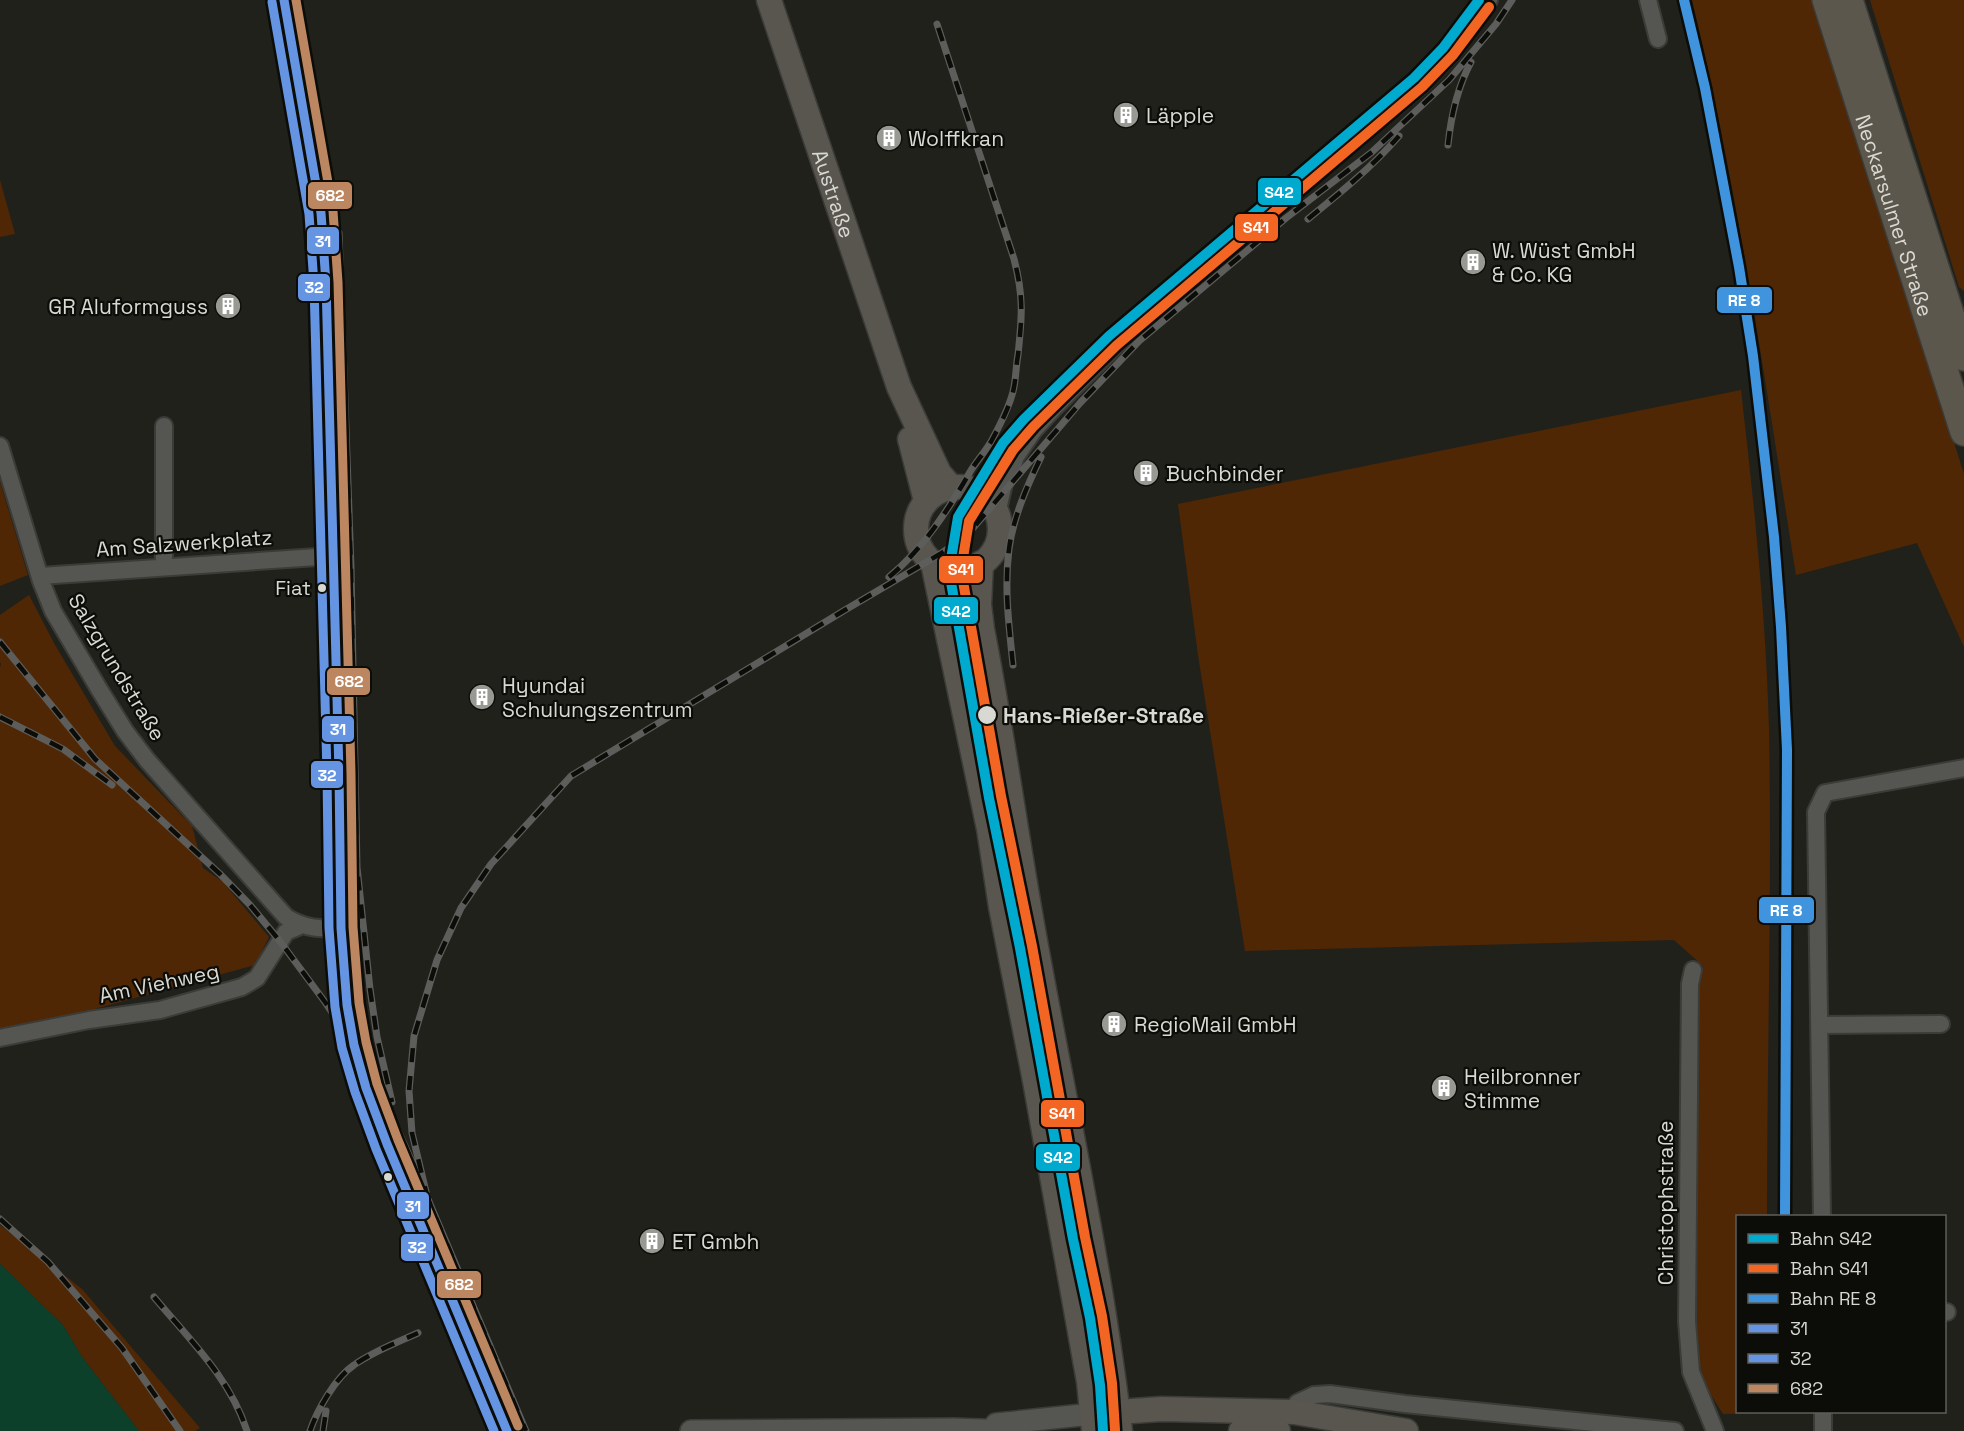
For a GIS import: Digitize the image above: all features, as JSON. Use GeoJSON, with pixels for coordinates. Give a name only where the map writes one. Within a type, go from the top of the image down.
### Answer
{"type":"FeatureCollection","features":[{"type":"Feature","properties":{"kind":"main road","name":"Austraße"},"geometry":{"type":"LineString","coordinates":[[770,0],[899,387],[939,473],[961,489],[984,497],[997,514]]}},
{"type":"Feature","properties":{"kind":"main road","name":"Neckarsulmer Straße"},"geometry":{"type":"LineString","coordinates":[[1826,0],[1964,432]]}},
{"type":"Feature","properties":{"kind":"main road","name":"Neckarsulmer Straße"},"geometry":{"type":"LineString","coordinates":[[1849,0],[1964,357]]}},
{"type":"Feature","properties":{"kind":"main road","name":"Austraße"},"geometry":{"type":"LineString","coordinates":[[899,387],[926,501]]}},
{"type":"Feature","properties":{"kind":"main road"},"geometry":{"type":"LineString","coordinates":[[961,489],[942,490],[926,501],[918,515],[916,531],[919,546],[933,563],[950,571],[970,569],[981,563],[995,549],[998,540],[1000,530],[997,514]]}},
{"type":"Feature","properties":{"kind":"main road"},"geometry":{"type":"LineString","coordinates":[[933,563],[990,829],[1001,907],[1089,1382],[1093,1423],[1119,1421],[1161,1409],[1294,1412],[1407,1431]]}},
{"type":"Feature","properties":{"kind":"main road"},"geometry":{"type":"LineString","coordinates":[[981,563],[979,605],[982,629],[1031,923],[1091,1237],[1119,1421]]}},
{"type":"Feature","properties":{"kind":"main road"},"geometry":{"type":"LineString","coordinates":[[1241,1431],[1278,1431]]}},
{"type":"Feature","properties":{"kind":"street"},"geometry":{"type":"LineString","coordinates":[[284,0],[321,213],[326,283],[341,928],[347,1005],[354,1045],[366,1088],[387,1144],[507,1431]]}},
{"type":"Feature","properties":{"kind":"street"},"geometry":{"type":"LineString","coordinates":[[961,489],[984,484],[995,477],[1013,461],[1034,430],[1116,345],[1259,220],[1420,86],[1451,54],[1489,0]]}},
{"type":"Feature","properties":{"kind":"street"},"geometry":{"type":"LineString","coordinates":[[1648,0],[1658,39]]}},
{"type":"Feature","properties":{"kind":"street"},"geometry":{"type":"LineString","coordinates":[[164,426],[164,567]]}},
{"type":"Feature","properties":{"kind":"street","name":"Salzgrundstraße"},"geometry":{"type":"LineString","coordinates":[[0,446],[53,611],[125,731],[147,760],[286,917],[300,926]]}},
{"type":"Feature","properties":{"kind":"street"},"geometry":{"type":"LineString","coordinates":[[997,514],[1004,483],[1013,468],[1013,461]]}},
{"type":"Feature","properties":{"kind":"street","name":"Am Salzwerkplatz"},"geometry":{"type":"LineString","coordinates":[[40,576],[332,556]]}},
{"type":"Feature","properties":{"kind":"street"},"geometry":{"type":"LineString","coordinates":[[1822,1215],[1816,812],[1825,793],[1964,768]]}},
{"type":"Feature","properties":{"kind":"street"},"geometry":{"type":"LineString","coordinates":[[300,926],[323,929],[341,928]]}},
{"type":"Feature","properties":{"kind":"street","name":"Am Viehweg"},"geometry":{"type":"LineString","coordinates":[[0,1038],[89,1020],[160,1010],[242,987],[256,978],[286,932],[300,926]]}},
{"type":"Feature","properties":{"kind":"street","name":"Christophstraße"},"geometry":{"type":"LineString","coordinates":[[1693,970],[1690,984],[1687,1321],[1691,1372],[1716,1431]]}},
{"type":"Feature","properties":{"kind":"street"},"geometry":{"type":"LineString","coordinates":[[1819,1025],[1941,1024]]}},
{"type":"Feature","properties":{"kind":"street"},"geometry":{"type":"LineString","coordinates":[[1294,1412],[1297,1403],[1303,1399],[1314,1395],[1330,1394],[1405,1404],[1675,1431]]}},
{"type":"Feature","properties":{"kind":"street"},"geometry":{"type":"LineString","coordinates":[[1823,1431],[1824,1413]]}},
{"type":"Feature","properties":{"kind":"street"},"geometry":{"type":"LineString","coordinates":[[691,1431],[954,1429],[1093,1423]]}},
{"type":"Feature","properties":{"kind":"street"},"geometry":{"type":"LineString","coordinates":[[954,1429],[1011,1431]]}},
{"type":"Feature","properties":{"kind":"shaded area"},"geometry":{"type":"Polygon","coordinates":[[[1692,0],[1813,0],[1964,474],[1964,647],[1917,543],[1796,575],[1737,215],[1692,0]]]}},
{"type":"Feature","properties":{"kind":"shaded area"},"geometry":{"type":"Polygon","coordinates":[[[1870,0],[1964,0],[1964,291],[1959,287],[1870,0]]]}},
{"type":"Feature","properties":{"kind":"shaded area"},"geometry":{"type":"Polygon","coordinates":[[[0,180],[15,234],[0,237],[0,180]]]}},
{"type":"Feature","properties":{"kind":"shaded area"},"geometry":{"type":"Polygon","coordinates":[[[1741,390],[1755,517],[1765,645],[1769,730],[1770,852],[1767,1215],[1736,1215],[1736,1413],[1766,1413],[1723,1414],[1696,1371],[1692,1323],[1695,985],[1703,966],[1674,940],[1245,951],[1198,655],[1178,504],[1741,390]]]}},
{"type":"Feature","properties":{"kind":"shaded area"},"geometry":{"type":"Polygon","coordinates":[[[0,482],[28,575],[0,586],[0,482]]]}},
{"type":"Feature","properties":{"kind":"shaded area"},"geometry":{"type":"Polygon","coordinates":[[[29,595],[55,645],[115,746],[192,826],[203,868],[223,882],[269,937],[255,965],[0,1035],[0,615],[29,595]]]}},
{"type":"Feature","properties":{"kind":"shaded area"},"geometry":{"type":"Polygon","coordinates":[[[1012,837],[1018,896],[1009,888],[1001,839],[1012,837]]]}},
{"type":"Feature","properties":{"kind":"shaded area"},"geometry":{"type":"Polygon","coordinates":[[[0,1225],[82,1289],[200,1428],[195,1431],[139,1431],[82,1357],[63,1325],[0,1264],[0,1225]]]}},
{"type":"Feature","properties":{"kind":"shaded area"},"geometry":{"type":"Polygon","coordinates":[[[0,1264],[63,1325],[82,1357],[139,1431],[0,1431],[0,1264]]]}},
{"type":"Feature","properties":{"kind":"railway"},"geometry":{"type":"LineString","coordinates":[[428,1200],[412,1133],[409,1091],[414,1036],[437,960],[461,908],[491,864],[571,776],[940,554],[967,535],[1080,403],[1139,341],[1286,218],[1372,152],[1449,80],[1496,24],[1512,0]]}},
{"type":"Feature","properties":{"kind":"railway"},"geometry":{"type":"LineString","coordinates":[[889,577],[913,554],[934,528],[993,438],[1013,393],[1020,329],[1021,296],[1014,259],[937,24]]}},
{"type":"Feature","properties":{"kind":"railway"},"geometry":{"type":"LineString","coordinates":[[1448,145],[1455,102],[1471,62]]}},
{"type":"Feature","properties":{"kind":"railway"},"geometry":{"type":"LineString","coordinates":[[1308,219],[1343,190],[1399,136]]}},
{"type":"Feature","properties":{"kind":"railway"},"geometry":{"type":"LineString","coordinates":[[339,233],[351,568],[357,867],[377,1037],[392,1102]]}},
{"type":"Feature","properties":{"kind":"railway"},"geometry":{"type":"LineString","coordinates":[[1013,665],[1007,593],[1009,549],[1017,514],[1041,457]]}},
{"type":"Feature","properties":{"kind":"railway"},"geometry":{"type":"LineString","coordinates":[[0,642],[95,759],[220,874],[279,940],[325,1002],[372,1072],[412,1162]]}},
{"type":"Feature","properties":{"kind":"railway"},"geometry":{"type":"LineString","coordinates":[[0,717],[63,749],[112,785]]}},
{"type":"Feature","properties":{"kind":"railway"},"geometry":{"type":"LineString","coordinates":[[425,1192],[526,1431]]}},
{"type":"Feature","properties":{"kind":"railway"},"geometry":{"type":"LineString","coordinates":[[0,1219],[48,1262],[122,1348],[180,1431]]}},
{"type":"Feature","properties":{"kind":"railway"},"geometry":{"type":"LineString","coordinates":[[154,1297],[219,1376],[240,1412],[247,1431]]}},
{"type":"Feature","properties":{"kind":"railway"},"geometry":{"type":"LineString","coordinates":[[310,1431],[328,1395],[347,1370],[369,1356],[418,1333]]}},
{"type":"Feature","properties":{"kind":"railway"},"geometry":{"type":"LineString","coordinates":[[323,1431],[326,1411]]}},
{"type":"Feature","properties":{"kind":"rail line","name":"S42"},"geometry":{"type":"LineString","coordinates":[[1103,1431],[1100,1385],[1090,1318],[1073,1239],[1020,948],[989,798],[949,571],[958,517],[1003,443],[1024,419],[1109,336],[1414,78],[1443,48],[1479,0]]}},
{"type":"Feature","properties":{"kind":"rail line","name":"S41"},"geometry":{"type":"LineString","coordinates":[[1115,1430],[1112,1383],[1102,1316],[1085,1237],[1032,946],[1001,796],[961,570],[969,521],[1013,450],[1033,427],[1117,345],[1422,87],[1453,55],[1489,7]]}},
{"type":"Feature","properties":{"kind":"transit line","name":"31"},"geometry":{"type":"LineString","coordinates":[[284,0],[321,213],[326,283],[341,928],[347,1005],[354,1045],[366,1088],[387,1144],[507,1431]]}},
{"type":"Feature","properties":{"kind":"transit line","name":"682"},"geometry":{"type":"LineString","coordinates":[[296,0],[333,211],[338,282],[353,927],[359,1003],[377,1084],[398,1140],[518,1426]]}},
{"type":"Feature","properties":{"kind":"transit line"},"geometry":{"type":"LineString","coordinates":[[1684,0],[1705,88],[1739,267],[1753,356],[1774,537],[1787,750],[1785,1215]]}},
{"type":"Feature","properties":{"kind":"transit line","name":"32"},"geometry":{"type":"LineString","coordinates":[[272,2],[309,214],[314,284],[329,928],[335,1007],[342,1048],[376,1149],[494,1431]]}},
{"type":"Feature","properties":{"kind":"place","name":"Läpple"},"geometry":{"type":"Point","coordinates":[1126,115]}},
{"type":"Feature","properties":{"kind":"place","name":"Wolffkran"},"geometry":{"type":"Point","coordinates":[889,138]}},
{"type":"Feature","properties":{"kind":"place","name":"W. Wüst GmbH & Co. KG"},"geometry":{"type":"Point","coordinates":[1473,262]}},
{"type":"Feature","properties":{"kind":"place","name":"GR Aluformguss"},"geometry":{"type":"Point","coordinates":[228,306]}},
{"type":"Feature","properties":{"kind":"place","name":"Buchbinder"},"geometry":{"type":"Point","coordinates":[1146,473]}},
{"type":"Feature","properties":{"kind":"place","name":"Fiat"},"geometry":{"type":"Point","coordinates":[322,588]}},
{"type":"Feature","properties":{"kind":"place","name":"Hyundai Schulungszentrum"},"geometry":{"type":"Point","coordinates":[482,697]}},
{"type":"Feature","properties":{"kind":"place","name":"Hans-Rießer-Straße"},"geometry":{"type":"Point","coordinates":[987,715]}},
{"type":"Feature","properties":{"kind":"place","name":"RegioMail GmbH"},"geometry":{"type":"Point","coordinates":[1114,1024]}},
{"type":"Feature","properties":{"kind":"place","name":"Heilbronner Stimme"},"geometry":{"type":"Point","coordinates":[1444,1088]}},
{"type":"Feature","properties":{"kind":"place","name":"ET Gmbh"},"geometry":{"type":"Point","coordinates":[652,1241]}}]}
